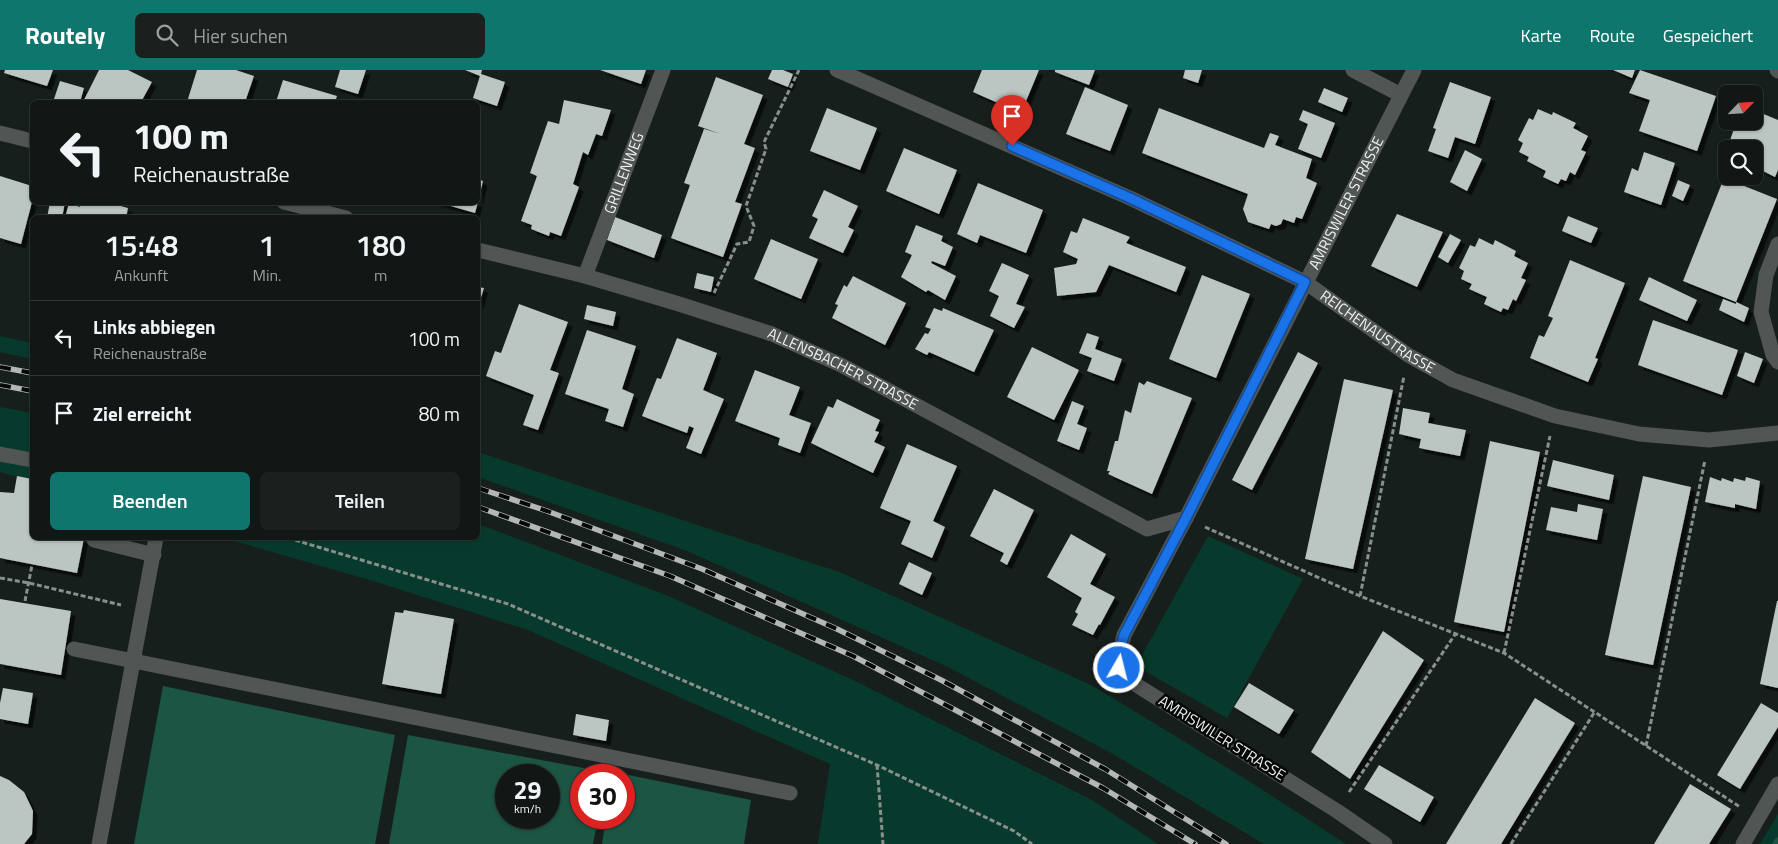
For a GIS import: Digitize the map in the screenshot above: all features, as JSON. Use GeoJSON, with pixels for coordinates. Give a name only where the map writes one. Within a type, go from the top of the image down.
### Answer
{"type":"FeatureCollection","features":[{"type":"Feature","properties":{"kind":"street","name":"GRILLENWEG"},"geometry":{"type":"LineString","coordinates":[[585,276],[663,70]]}},
{"type":"Feature","properties":{"kind":"street","name":"REICHENAUSTRASSE"},"geometry":{"type":"LineString","coordinates":[[838,70],[1130,198],[1305,282],[1408,355],[1453,380],[1555,416],[1639,434],[1709,440],[1778,433]]}},
{"type":"Feature","properties":{"kind":"street"},"geometry":{"type":"LineString","coordinates":[[1353,70],[1401,96]]}},
{"type":"Feature","properties":{"kind":"street","name":"AMRISWILER STRASSE"},"geometry":{"type":"LineString","coordinates":[[1385,844],[1337,811],[1130,681],[1119,668],[1124,635],[1186,518],[1414,70]]}},
{"type":"Feature","properties":{"kind":"street"},"geometry":{"type":"LineString","coordinates":[[0,133],[30,140]]}},
{"type":"Feature","properties":{"kind":"street"},"geometry":{"type":"LineString","coordinates":[[296,205],[334,215]]}},
{"type":"Feature","properties":{"kind":"street"},"geometry":{"type":"LineString","coordinates":[[1778,244],[1766,275],[1761,312],[1773,354],[1778,362]]}},
{"type":"Feature","properties":{"kind":"street","name":"ALLENSBACHER STRASSE"},"geometry":{"type":"LineString","coordinates":[[480,250],[585,276],[772,334],[841,365],[1147,529],[1186,518]]}},
{"type":"Feature","properties":{"kind":"street"},"geometry":{"type":"LineString","coordinates":[[0,454],[30,460]]}},
{"type":"Feature","properties":{"kind":"street"},"geometry":{"type":"LineString","coordinates":[[94,540],[154,555]]}},
{"type":"Feature","properties":{"kind":"street"},"geometry":{"type":"LineString","coordinates":[[99,844],[156,540]]}},
{"type":"Feature","properties":{"kind":"street"},"geometry":{"type":"LineString","coordinates":[[74,649],[790,793]]}},
{"type":"Feature","properties":{"kind":"street"},"geometry":{"type":"LineString","coordinates":[[1743,844],[1778,784]]}},
{"type":"Feature","properties":{"kind":"path"},"geometry":{"type":"LineString","coordinates":[[723,272],[737,244],[749,242],[754,226],[746,206],[766,149],[764,142],[799,70]]}},
{"type":"Feature","properties":{"kind":"path"},"geometry":{"type":"LineString","coordinates":[[1360,596],[1408,355]]}},
{"type":"Feature","properties":{"kind":"path"},"geometry":{"type":"LineString","coordinates":[[1504,653],[1555,416]]}},
{"type":"Feature","properties":{"kind":"path"},"geometry":{"type":"LineString","coordinates":[[1646,746],[1709,440]]}},
{"type":"Feature","properties":{"kind":"path"},"geometry":{"type":"LineString","coordinates":[[1186,518],[1360,596],[1504,653],[1757,819]]}},
{"type":"Feature","properties":{"kind":"path"},"geometry":{"type":"LineString","coordinates":[[295,540],[508,604],[877,765],[1014,831],[1032,844]]}},
{"type":"Feature","properties":{"kind":"path"},"geometry":{"type":"LineString","coordinates":[[25,600],[32,565]]}},
{"type":"Feature","properties":{"kind":"path"},"geometry":{"type":"LineString","coordinates":[[0,578],[144,611]]}},
{"type":"Feature","properties":{"kind":"path"},"geometry":{"type":"LineString","coordinates":[[1337,811],[1456,633]]}},
{"type":"Feature","properties":{"kind":"path"},"geometry":{"type":"LineString","coordinates":[[1511,844],[1594,713]]}},
{"type":"Feature","properties":{"kind":"path"},"geometry":{"type":"LineString","coordinates":[[877,765],[883,844]]}},
{"type":"Feature","properties":{"kind":"shaded area"},"geometry":{"type":"Polygon","coordinates":[[[0,336],[30,343],[30,359],[0,352],[0,336]]]}},
{"type":"Feature","properties":{"kind":"shaded area"},"geometry":{"type":"Polygon","coordinates":[[[0,407],[30,413],[30,480],[0,472],[0,407]]]}},
{"type":"Feature","properties":{"kind":"shaded area"},"geometry":{"type":"Polygon","coordinates":[[[480,453],[842,573],[1093,686],[1244,778],[1346,844],[1264,844],[1113,754],[948,667],[687,551],[480,478],[480,453]]]}},
{"type":"Feature","properties":{"kind":"shaded area"},"geometry":{"type":"Polygon","coordinates":[[[480,525],[666,595],[853,680],[1092,800],[1158,844],[818,844],[830,764],[528,630],[373,581],[231,540],[480,540],[480,525]]]}},
{"type":"Feature","properties":{"kind":"shaded area"},"geometry":{"type":"Polygon","coordinates":[[[1208,536],[1303,579],[1227,718],[1136,666],[1208,536]]]}},
{"type":"Feature","properties":{"kind":"shaded area"},"geometry":{"type":"Polygon","coordinates":[[[163,686],[395,735],[375,844],[134,844],[163,686]]]}},
{"type":"Feature","properties":{"kind":"shaded area"},"geometry":{"type":"Polygon","coordinates":[[[408,735],[570,765],[570,829],[596,829],[593,844],[389,844],[408,735]]]}},
{"type":"Feature","properties":{"kind":"shaded area"},"geometry":{"type":"Polygon","coordinates":[[[635,776],[751,800],[744,844],[602,844],[604,829],[635,829],[635,776]]]}},
{"type":"Feature","properties":{"kind":"shaded area"},"geometry":{"type":"Polygon","coordinates":[[[1778,814],[1778,844],[1760,844],[1778,814]]]}},
{"type":"Feature","properties":{"kind":"building"},"geometry":{"type":"Polygon","coordinates":[[[5,70],[53,70],[47,86],[4,73],[5,70]]]}},
{"type":"Feature","properties":{"kind":"building"},"geometry":{"type":"Polygon","coordinates":[[[99,70],[128,70],[152,82],[142,100],[84,100],[99,70]]]}},
{"type":"Feature","properties":{"kind":"building"},"geometry":{"type":"Polygon","coordinates":[[[197,70],[236,70],[254,76],[246,100],[188,100],[197,70]]]}},
{"type":"Feature","properties":{"kind":"building"},"geometry":{"type":"Polygon","coordinates":[[[340,70],[366,70],[358,94],[335,87],[340,70]]]}},
{"type":"Feature","properties":{"kind":"building"},"geometry":{"type":"Polygon","coordinates":[[[465,70],[482,70],[481,74],[505,82],[497,106],[473,98],[480,76],[465,70]]]}},
{"type":"Feature","properties":{"kind":"building"},"geometry":{"type":"Polygon","coordinates":[[[600,70],[646,70],[641,84],[600,70]]]}},
{"type":"Feature","properties":{"kind":"building"},"geometry":{"type":"Polygon","coordinates":[[[772,70],[783,70],[793,74],[788,87],[768,79],[772,70]]]}},
{"type":"Feature","properties":{"kind":"building"},"geometry":{"type":"Polygon","coordinates":[[[982,70],[1039,70],[1021,113],[973,92],[982,70]]]}},
{"type":"Feature","properties":{"kind":"building"},"geometry":{"type":"Polygon","coordinates":[[[1055,70],[1095,70],[1089,85],[1055,72],[1055,70]]]}},
{"type":"Feature","properties":{"kind":"building"},"geometry":{"type":"Polygon","coordinates":[[[1185,70],[1202,70],[1198,83],[1183,78],[1185,70]]]}},
{"type":"Feature","properties":{"kind":"building"},"geometry":{"type":"Polygon","coordinates":[[[1613,70],[1635,70],[1632,78],[1613,70]]]}},
{"type":"Feature","properties":{"kind":"building"},"geometry":{"type":"Polygon","coordinates":[[[1640,70],[1716,96],[1697,151],[1639,131],[1650,100],[1629,93],[1640,70]]]}},
{"type":"Feature","properties":{"kind":"building"},"geometry":{"type":"Polygon","coordinates":[[[716,77],[763,95],[744,144],[755,148],[735,202],[742,204],[723,257],[671,238],[690,185],[684,183],[704,129],[721,134],[698,126],[716,77]]]}},
{"type":"Feature","properties":{"kind":"building"},"geometry":{"type":"Polygon","coordinates":[[[283,80],[337,96],[336,100],[277,100],[283,80]]]}},
{"type":"Feature","properties":{"kind":"building"},"geometry":{"type":"Polygon","coordinates":[[[60,81],[84,88],[81,100],[54,100],[60,81]]]}},
{"type":"Feature","properties":{"kind":"building"},"geometry":{"type":"Polygon","coordinates":[[[1450,82],[1491,97],[1475,144],[1455,137],[1448,158],[1428,151],[1436,129],[1433,128],[1450,82]]]}},
{"type":"Feature","properties":{"kind":"building"},"geometry":{"type":"Polygon","coordinates":[[[1085,87],[1128,105],[1110,151],[1066,134],[1085,87]]]}},
{"type":"Feature","properties":{"kind":"building"},"geometry":{"type":"Polygon","coordinates":[[[1324,88],[1348,98],[1342,112],[1318,102],[1324,88]]]}},
{"type":"Feature","properties":{"kind":"building"},"geometry":{"type":"Polygon","coordinates":[[[564,100],[611,110],[602,136],[596,134],[588,155],[583,152],[573,184],[579,187],[561,236],[550,232],[549,236],[531,229],[532,225],[521,221],[537,176],[530,173],[548,121],[559,124],[564,100]]]}},
{"type":"Feature","properties":{"kind":"building"},"geometry":{"type":"Polygon","coordinates":[[[827,108],[877,128],[860,170],[810,151],[827,108]]]}},
{"type":"Feature","properties":{"kind":"building"},"geometry":{"type":"Polygon","coordinates":[[[1159,108],[1264,148],[1270,133],[1279,136],[1275,145],[1312,159],[1306,178],[1317,183],[1302,219],[1296,217],[1294,223],[1283,219],[1281,224],[1276,226],[1271,224],[1269,229],[1248,222],[1243,209],[1248,194],[1142,153],[1159,108]]]}},
{"type":"Feature","properties":{"kind":"building"},"geometry":{"type":"Polygon","coordinates":[[[1538,109],[1552,115],[1553,112],[1576,123],[1573,128],[1588,136],[1581,150],[1586,152],[1575,175],[1570,172],[1566,181],[1561,179],[1558,184],[1543,177],[1546,171],[1527,161],[1529,157],[1519,152],[1523,143],[1518,140],[1529,118],[1533,120],[1538,109]]]}},
{"type":"Feature","properties":{"kind":"building"},"geometry":{"type":"Polygon","coordinates":[[[1303,110],[1335,123],[1321,158],[1298,149],[1308,124],[1299,120],[1303,110]]]}},
{"type":"Feature","properties":{"kind":"building"},"geometry":{"type":"Polygon","coordinates":[[[1763,114],[1778,120],[1778,170],[1775,177],[1763,171],[1763,140],[1730,140],[1734,130],[1763,130],[1763,114]]]}},
{"type":"Feature","properties":{"kind":"building"},"geometry":{"type":"Polygon","coordinates":[[[904,148],[957,170],[939,214],[886,191],[904,148]]]}},
{"type":"Feature","properties":{"kind":"building"},"geometry":{"type":"Polygon","coordinates":[[[1465,150],[1482,159],[1467,191],[1450,182],[1465,150]]]}},
{"type":"Feature","properties":{"kind":"building"},"geometry":{"type":"Polygon","coordinates":[[[1644,152],[1675,163],[1661,205],[1624,192],[1632,168],[1638,171],[1644,152]]]}},
{"type":"Feature","properties":{"kind":"building"},"geometry":{"type":"Polygon","coordinates":[[[0,176],[30,185],[31,205],[21,244],[0,238],[0,176]]]}},
{"type":"Feature","properties":{"kind":"building"},"geometry":{"type":"Polygon","coordinates":[[[480,180],[483,181],[480,194],[480,180]]]}},
{"type":"Feature","properties":{"kind":"building"},"geometry":{"type":"Polygon","coordinates":[[[1678,180],[1690,185],[1683,201],[1672,196],[1678,180]]]}},
{"type":"Feature","properties":{"kind":"building"},"geometry":{"type":"Polygon","coordinates":[[[978,183],[1043,210],[1026,253],[980,235],[977,243],[957,234],[978,183]]]}},
{"type":"Feature","properties":{"kind":"building"},"geometry":{"type":"Polygon","coordinates":[[[1721,185],[1742,185],[1777,199],[1736,302],[1683,281],[1721,185]]]}},
{"type":"Feature","properties":{"kind":"building"},"geometry":{"type":"Polygon","coordinates":[[[824,190],[858,206],[848,227],[854,230],[843,253],[809,238],[818,219],[812,216],[824,190]]]}},
{"type":"Feature","properties":{"kind":"building"},"geometry":{"type":"Polygon","coordinates":[[[49,205],[64,205],[63,215],[48,215],[49,205]]]}},
{"type":"Feature","properties":{"kind":"building"},"geometry":{"type":"Polygon","coordinates":[[[68,205],[80,207],[80,205],[117,205],[128,208],[127,215],[66,215],[68,205]]]}},
{"type":"Feature","properties":{"kind":"building"},"geometry":{"type":"Polygon","coordinates":[[[447,205],[477,205],[475,213],[447,205]]]}},
{"type":"Feature","properties":{"kind":"building"},"geometry":{"type":"Polygon","coordinates":[[[1397,214],[1443,232],[1417,287],[1371,266],[1397,214]]]}},
{"type":"Feature","properties":{"kind":"building"},"geometry":{"type":"Polygon","coordinates":[[[1568,216],[1598,228],[1591,243],[1562,231],[1568,216]]]}},
{"type":"Feature","properties":{"kind":"building"},"geometry":{"type":"Polygon","coordinates":[[[615,217],[662,235],[654,258],[607,240],[615,217]]]}},
{"type":"Feature","properties":{"kind":"building"},"geometry":{"type":"Polygon","coordinates":[[[1083,218],[1130,237],[1126,243],[1186,267],[1176,292],[1109,265],[1096,292],[1057,296],[1054,268],[1076,264],[1078,259],[1063,252],[1071,231],[1077,233],[1083,218]]]}},
{"type":"Feature","properties":{"kind":"building"},"geometry":{"type":"Polygon","coordinates":[[[916,225],[943,236],[941,241],[953,247],[945,266],[932,261],[931,263],[956,276],[945,300],[928,290],[926,292],[901,277],[912,255],[905,252],[916,225]]]}},
{"type":"Feature","properties":{"kind":"building"},"geometry":{"type":"Polygon","coordinates":[[[1450,234],[1461,240],[1448,263],[1438,257],[1450,234]]]}},
{"type":"Feature","properties":{"kind":"building"},"geometry":{"type":"Polygon","coordinates":[[[1479,238],[1493,245],[1495,240],[1516,251],[1514,256],[1528,263],[1521,278],[1526,280],[1516,301],[1513,299],[1508,310],[1503,308],[1501,312],[1484,304],[1487,297],[1469,289],[1472,284],[1461,279],[1464,271],[1459,268],[1470,245],[1475,247],[1479,238]]]}},
{"type":"Feature","properties":{"kind":"building"},"geometry":{"type":"Polygon","coordinates":[[[771,239],[818,259],[801,299],[754,279],[771,239]]]}},
{"type":"Feature","properties":{"kind":"building"},"geometry":{"type":"Polygon","coordinates":[[[1570,260],[1625,283],[1595,358],[1598,359],[1588,382],[1530,358],[1539,335],[1544,337],[1553,318],[1548,316],[1570,260]]]}},
{"type":"Feature","properties":{"kind":"building"},"geometry":{"type":"Polygon","coordinates":[[[1002,263],[1029,275],[1016,304],[1025,307],[1014,328],[990,316],[999,296],[989,291],[1002,263]]]}},
{"type":"Feature","properties":{"kind":"building"},"geometry":{"type":"Polygon","coordinates":[[[697,273],[714,277],[711,292],[694,288],[697,273]]]}},
{"type":"Feature","properties":{"kind":"building"},"geometry":{"type":"Polygon","coordinates":[[[1202,275],[1250,294],[1216,378],[1169,359],[1202,275]]]}},
{"type":"Feature","properties":{"kind":"building"},"geometry":{"type":"Polygon","coordinates":[[[853,276],[906,303],[885,345],[832,318],[838,305],[835,304],[844,285],[847,287],[853,276]]]}},
{"type":"Feature","properties":{"kind":"building"},"geometry":{"type":"Polygon","coordinates":[[[1649,277],[1697,300],[1687,321],[1639,300],[1649,277]]]}},
{"type":"Feature","properties":{"kind":"building"},"geometry":{"type":"Polygon","coordinates":[[[480,287],[484,288],[480,301],[480,287]]]}},
{"type":"Feature","properties":{"kind":"building"},"geometry":{"type":"Polygon","coordinates":[[[1723,299],[1749,308],[1744,322],[1719,310],[1723,299]]]}},
{"type":"Feature","properties":{"kind":"building"},"geometry":{"type":"Polygon","coordinates":[[[519,304],[568,322],[550,370],[559,373],[538,430],[523,425],[534,395],[486,376],[495,351],[501,353],[519,304]]]}},
{"type":"Feature","properties":{"kind":"building"},"geometry":{"type":"Polygon","coordinates":[[[587,305],[616,312],[613,326],[584,319],[587,305]]]}},
{"type":"Feature","properties":{"kind":"building"},"geometry":{"type":"Polygon","coordinates":[[[934,308],[942,311],[943,308],[994,330],[974,372],[929,352],[927,355],[915,349],[925,333],[928,334],[931,329],[925,327],[934,308]]]}},
{"type":"Feature","properties":{"kind":"building"},"geometry":{"type":"Polygon","coordinates":[[[1653,320],[1738,350],[1722,395],[1638,365],[1653,320]]]}},
{"type":"Feature","properties":{"kind":"building"},"geometry":{"type":"Polygon","coordinates":[[[587,330],[636,346],[622,389],[634,394],[623,427],[605,421],[609,409],[565,394],[587,330]]]}},
{"type":"Feature","properties":{"kind":"building"},"geometry":{"type":"Polygon","coordinates":[[[1087,333],[1099,337],[1095,349],[1122,359],[1114,381],[1087,371],[1092,358],[1079,353],[1087,333]]]}},
{"type":"Feature","properties":{"kind":"building"},"geometry":{"type":"Polygon","coordinates":[[[677,338],[717,353],[703,390],[724,399],[701,454],[686,448],[694,428],[689,426],[687,433],[642,416],[657,378],[661,379],[677,338]]]}},
{"type":"Feature","properties":{"kind":"building"},"geometry":{"type":"Polygon","coordinates":[[[1032,347],[1079,370],[1054,420],[1007,397],[1032,347]]]}},
{"type":"Feature","properties":{"kind":"building"},"geometry":{"type":"Polygon","coordinates":[[[1298,352],[1318,363],[1252,490],[1232,480],[1298,352]]]}},
{"type":"Feature","properties":{"kind":"building"},"geometry":{"type":"Polygon","coordinates":[[[1745,352],[1763,359],[1754,383],[1737,376],[1745,352]]]}},
{"type":"Feature","properties":{"kind":"building"},"geometry":{"type":"Polygon","coordinates":[[[755,370],[800,387],[789,415],[811,423],[800,453],[778,445],[780,438],[735,421],[755,370]]]}},
{"type":"Feature","properties":{"kind":"building"},"geometry":{"type":"Polygon","coordinates":[[[1344,379],[1393,390],[1353,569],[1305,559],[1344,379]]]}},
{"type":"Feature","properties":{"kind":"building"},"geometry":{"type":"Polygon","coordinates":[[[1147,381],[1192,398],[1152,494],[1108,474],[1110,471],[1107,471],[1115,441],[1118,441],[1125,410],[1131,413],[1139,382],[1144,385],[1147,381]]]}},
{"type":"Feature","properties":{"kind":"building"},"geometry":{"type":"Polygon","coordinates":[[[837,399],[880,420],[875,431],[879,432],[874,442],[885,447],[873,473],[811,443],[828,406],[833,408],[837,399]]]}},
{"type":"Feature","properties":{"kind":"building"},"geometry":{"type":"Polygon","coordinates":[[[1072,401],[1084,406],[1077,424],[1087,428],[1079,450],[1057,441],[1072,401]]]}},
{"type":"Feature","properties":{"kind":"building"},"geometry":{"type":"Polygon","coordinates":[[[1403,408],[1430,413],[1428,423],[1466,430],[1460,456],[1419,448],[1421,439],[1399,434],[1403,408]]]}},
{"type":"Feature","properties":{"kind":"building"},"geometry":{"type":"Polygon","coordinates":[[[1490,441],[1540,452],[1504,632],[1454,622],[1490,441]]]}},
{"type":"Feature","properties":{"kind":"building"},"geometry":{"type":"Polygon","coordinates":[[[907,444],[957,466],[933,521],[945,527],[932,558],[901,544],[911,521],[880,508],[907,444]]]}},
{"type":"Feature","properties":{"kind":"building"},"geometry":{"type":"Polygon","coordinates":[[[1553,460],[1614,475],[1609,500],[1547,486],[1553,460]]]}},
{"type":"Feature","properties":{"kind":"building"},"geometry":{"type":"Polygon","coordinates":[[[17,476],[30,479],[30,540],[84,540],[77,573],[0,558],[0,492],[14,493],[17,476]]]}},
{"type":"Feature","properties":{"kind":"building"},"geometry":{"type":"Polygon","coordinates":[[[1643,476],[1691,487],[1653,665],[1605,655],[1643,476]]]}},
{"type":"Feature","properties":{"kind":"building"},"geometry":{"type":"Polygon","coordinates":[[[1710,477],[1721,481],[1722,478],[1733,482],[1734,478],[1745,481],[1746,477],[1760,481],[1756,509],[1735,504],[1735,508],[1705,502],[1710,477]]]}},
{"type":"Feature","properties":{"kind":"building"},"geometry":{"type":"Polygon","coordinates":[[[994,489],[1034,510],[1007,565],[1000,561],[1004,553],[970,536],[994,489]]]}},
{"type":"Feature","properties":{"kind":"building"},"geometry":{"type":"Polygon","coordinates":[[[1578,504],[1603,509],[1597,540],[1546,530],[1551,507],[1577,512],[1578,504]]]}},
{"type":"Feature","properties":{"kind":"building"},"geometry":{"type":"Polygon","coordinates":[[[1071,534],[1106,554],[1090,584],[1115,597],[1093,635],[1072,625],[1078,614],[1075,612],[1082,598],[1047,577],[1071,534]]]}},
{"type":"Feature","properties":{"kind":"building"},"geometry":{"type":"Polygon","coordinates":[[[909,562],[932,573],[922,595],[899,584],[909,562]]]}},
{"type":"Feature","properties":{"kind":"building"},"geometry":{"type":"Polygon","coordinates":[[[0,599],[71,611],[61,675],[0,664],[0,599]]]}},
{"type":"Feature","properties":{"kind":"building"},"geometry":{"type":"Polygon","coordinates":[[[1778,601],[1778,688],[1760,684],[1778,601]]]}},
{"type":"Feature","properties":{"kind":"building"},"geometry":{"type":"Polygon","coordinates":[[[404,610],[454,619],[441,694],[382,684],[395,612],[403,613],[404,610]]]}},
{"type":"Feature","properties":{"kind":"building"},"geometry":{"type":"Polygon","coordinates":[[[1383,631],[1424,660],[1350,779],[1311,752],[1383,631]]]}},
{"type":"Feature","properties":{"kind":"building"},"geometry":{"type":"Polygon","coordinates":[[[1249,683],[1294,710],[1279,734],[1234,707],[1249,683]]]}},
{"type":"Feature","properties":{"kind":"building"},"geometry":{"type":"Polygon","coordinates":[[[3,688],[33,693],[28,724],[0,719],[0,703],[3,688]]]}},
{"type":"Feature","properties":{"kind":"building"},"geometry":{"type":"Polygon","coordinates":[[[1535,698],[1575,723],[1501,844],[1446,844],[1535,698]]]}},
{"type":"Feature","properties":{"kind":"building"},"geometry":{"type":"Polygon","coordinates":[[[1761,703],[1778,713],[1778,727],[1740,789],[1717,775],[1761,703]]]}},
{"type":"Feature","properties":{"kind":"building"},"geometry":{"type":"Polygon","coordinates":[[[576,714],[609,720],[606,741],[573,735],[576,714]]]}},
{"type":"Feature","properties":{"kind":"building"},"geometry":{"type":"Polygon","coordinates":[[[1379,765],[1434,797],[1420,822],[1364,789],[1379,765]]]}},
{"type":"Feature","properties":{"kind":"building"},"geometry":{"type":"Polygon","coordinates":[[[0,776],[9,780],[24,792],[33,811],[32,834],[24,844],[0,844],[0,776]]]}},
{"type":"Feature","properties":{"kind":"building"},"geometry":{"type":"Polygon","coordinates":[[[1690,784],[1731,809],[1709,844],[1654,844],[1690,784]]]}},
{"type":"Feature","properties":{"kind":"railway"},"geometry":{"type":"LineString","coordinates":[[0,367],[30,373]]}},
{"type":"Feature","properties":{"kind":"railway"},"geometry":{"type":"LineString","coordinates":[[0,385],[30,391]]}},
{"type":"Feature","properties":{"kind":"railway"},"geometry":{"type":"LineString","coordinates":[[480,489],[547,511],[702,569],[837,629],[941,680],[1105,769],[1226,844]]}},
{"type":"Feature","properties":{"kind":"railway"},"geometry":{"type":"LineString","coordinates":[[480,508],[670,576],[853,656],[1103,788],[1195,844]]}},
{"type":"Feature","properties":{"kind":"route"},"geometry":{"type":"LineString","coordinates":[[1012,146],[1130,198],[1305,282],[1186,518],[1124,635],[1119,668]]}}]}
